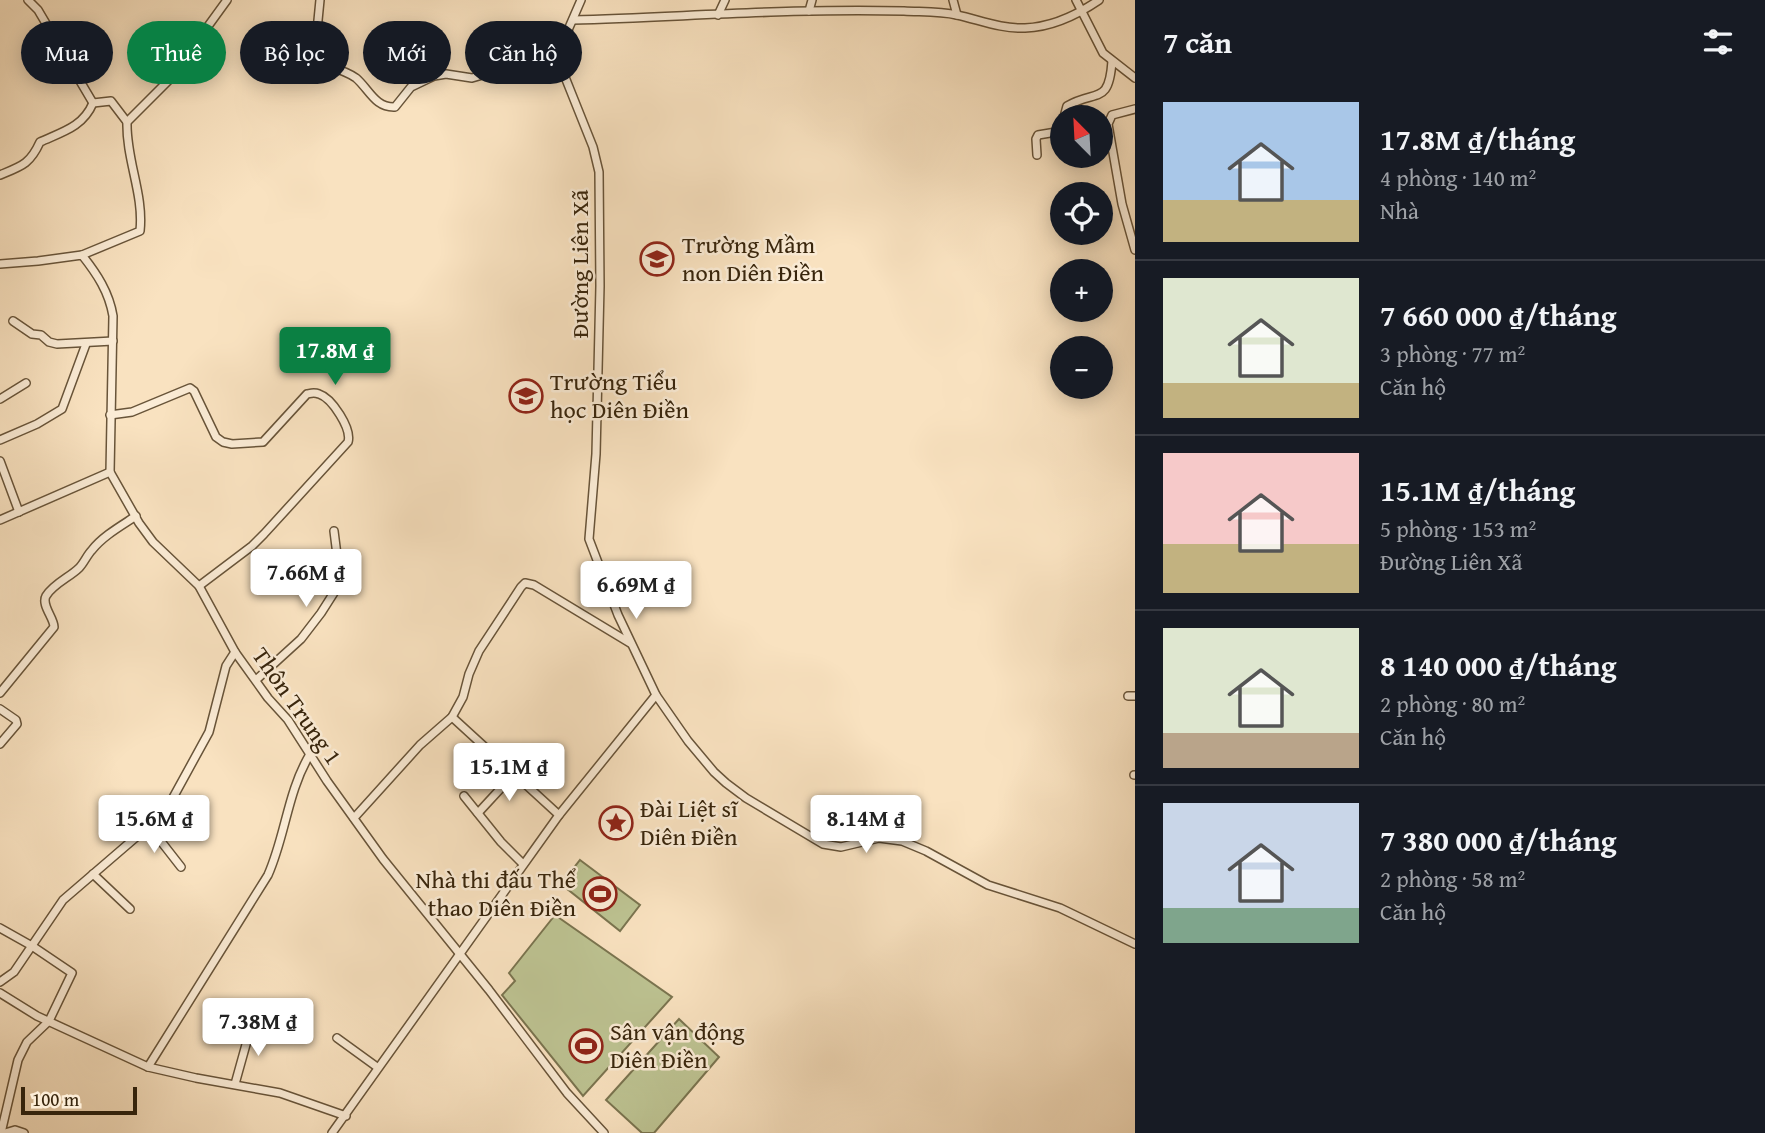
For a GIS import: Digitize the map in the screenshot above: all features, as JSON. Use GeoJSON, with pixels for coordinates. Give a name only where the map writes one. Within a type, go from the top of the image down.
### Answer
{"type":"FeatureCollection","features":[{"type":"Feature","properties":{"kind":"street"},"geometry":{"type":"LineString","coordinates":[[28,0],[38,10],[93,103]]}},
{"type":"Feature","properties":{"kind":"street"},"geometry":{"type":"LineString","coordinates":[[127,122],[169,80],[227,0]]}},
{"type":"Feature","properties":{"kind":"street"},"geometry":{"type":"LineString","coordinates":[[320,0],[314,61],[355,77],[378,103],[394,107],[411,87],[434,76],[446,74],[465,77]]}},
{"type":"Feature","properties":{"kind":"street"},"geometry":{"type":"LineString","coordinates":[[581,0],[573,20],[809,11],[921,12],[957,15],[999,26],[1024,28],[1053,23],[1083,11],[1098,0]]}},
{"type":"Feature","properties":{"kind":"street"},"geometry":{"type":"LineString","coordinates":[[718,15],[725,0]]}},
{"type":"Feature","properties":{"kind":"street"},"geometry":{"type":"LineString","coordinates":[[809,11],[812,0]]}},
{"type":"Feature","properties":{"kind":"street"},"geometry":{"type":"LineString","coordinates":[[953,0],[957,15]]}},
{"type":"Feature","properties":{"kind":"street"},"geometry":{"type":"LineString","coordinates":[[1076,0],[1097,43],[1112,61],[1135,78]]}},
{"type":"Feature","properties":{"kind":"street"},"geometry":{"type":"LineString","coordinates":[[1069,105],[1099,96],[1105,91],[1112,61]]}},
{"type":"Feature","properties":{"kind":"street","name":"Đường Liên Xã"},"geometry":{"type":"LineString","coordinates":[[568,84],[593,147],[599,172],[600,286],[596,454],[589,539],[630,643],[656,695],[714,772],[746,798],[822,844],[841,847],[879,838],[902,841],[988,885],[1060,908],[1135,944]]}},
{"type":"Feature","properties":{"kind":"street"},"geometry":{"type":"LineString","coordinates":[[0,264],[82,255],[140,231],[142,211],[127,138],[127,122],[111,101],[93,103]]}},
{"type":"Feature","properties":{"kind":"street"},"geometry":{"type":"LineString","coordinates":[[0,175],[27,163],[34,156],[40,142],[67,131],[80,122],[93,103]]}},
{"type":"Feature","properties":{"kind":"street"},"geometry":{"type":"LineString","coordinates":[[1135,108],[1112,115],[1108,124],[1122,204],[1135,250]]}},
{"type":"Feature","properties":{"kind":"street"},"geometry":{"type":"LineString","coordinates":[[1037,155],[1035,139],[1038,135],[1050,133]]}},
{"type":"Feature","properties":{"kind":"street"},"geometry":{"type":"LineString","coordinates":[[0,520],[110,472],[113,316],[109,297],[82,255]]}},
{"type":"Feature","properties":{"kind":"street"},"geometry":{"type":"LineString","coordinates":[[13,321],[32,334],[41,335],[49,342],[57,344],[113,341]]}},
{"type":"Feature","properties":{"kind":"street"},"geometry":{"type":"LineString","coordinates":[[0,440],[20,433],[62,409],[86,344]]}},
{"type":"Feature","properties":{"kind":"street"},"geometry":{"type":"LineString","coordinates":[[0,399],[26,383]]}},
{"type":"Feature","properties":{"kind":"street"},"geometry":{"type":"LineString","coordinates":[[110,415],[132,412],[190,388],[194,391],[216,437],[232,444],[258,443],[267,438],[307,394],[314,393],[325,397],[349,430],[348,442],[252,546],[199,586]]}},
{"type":"Feature","properties":{"kind":"street"},"geometry":{"type":"LineString","coordinates":[[0,461],[19,512]]}},
{"type":"Feature","properties":{"kind":"street","name":"Thôn Trung 1"},"geometry":{"type":"LineString","coordinates":[[110,472],[153,542],[199,586],[235,652],[288,720],[383,859],[584,1114],[604,1133]]}},
{"type":"Feature","properties":{"kind":"street"},"geometry":{"type":"LineString","coordinates":[[0,693],[54,627],[45,603],[46,596],[81,566],[91,550],[102,540],[136,516]]}},
{"type":"Feature","properties":{"kind":"street"},"geometry":{"type":"LineString","coordinates":[[256,680],[301,639],[342,580],[343,573],[334,531]]}},
{"type":"Feature","properties":{"kind":"street"},"geometry":{"type":"LineString","coordinates":[[354,818],[420,745],[452,717],[463,697],[479,651],[525,583],[534,585],[630,643]]}},
{"type":"Feature","properties":{"kind":"street"},"geometry":{"type":"LineString","coordinates":[[0,982],[14,972],[57,908],[169,805],[205,741],[226,666],[235,652]]}},
{"type":"Feature","properties":{"kind":"street"},"geometry":{"type":"LineString","coordinates":[[332,1133],[559,815],[656,695]]}},
{"type":"Feature","properties":{"kind":"street"},"geometry":{"type":"LineString","coordinates":[[0,709],[17,724],[0,744]]}},
{"type":"Feature","properties":{"kind":"street"},"geometry":{"type":"LineString","coordinates":[[452,717],[559,815]]}},
{"type":"Feature","properties":{"kind":"street"},"geometry":{"type":"LineString","coordinates":[[148,1067],[268,875],[276,858],[297,776],[310,754]]}},
{"type":"Feature","properties":{"kind":"street"},"geometry":{"type":"LineString","coordinates":[[478,813],[514,774]]}},
{"type":"Feature","properties":{"kind":"street"},"geometry":{"type":"LineString","coordinates":[[464,796],[501,842],[523,864]]}},
{"type":"Feature","properties":{"kind":"street"},"geometry":{"type":"LineString","coordinates":[[149,826],[181,867]]}},
{"type":"Feature","properties":{"kind":"street"},"geometry":{"type":"LineString","coordinates":[[93,874],[130,909]]}},
{"type":"Feature","properties":{"kind":"street"},"geometry":{"type":"LineString","coordinates":[[0,928],[72,973],[49,1021],[27,1042],[18,1060],[3,1133],[15,1130],[24,1133]]}},
{"type":"Feature","properties":{"kind":"street"},"geometry":{"type":"LineString","coordinates":[[0,993],[49,1021],[148,1067],[294,1097],[346,1116]]}},
{"type":"Feature","properties":{"kind":"street"},"geometry":{"type":"LineString","coordinates":[[236,1084],[252,1023]]}},
{"type":"Feature","properties":{"kind":"street"},"geometry":{"type":"LineString","coordinates":[[337,1038],[377,1067]]}},
{"type":"Feature","properties":{"kind":"green space","name":"Nhà thi đấu Thể thao Diên Điền"},"geometry":{"type":"Polygon","coordinates":[[[580,860],[640,905],[620,931],[561,884],[580,860]]]}},
{"type":"Feature","properties":{"kind":"green space","name":"Sân vận động Diên Điền"},"geometry":{"type":"Polygon","coordinates":[[[555,915],[672,997],[583,1096],[502,995],[515,981],[509,973],[555,915]]]}},
{"type":"Feature","properties":{"kind":"green space"},"geometry":{"type":"Polygon","coordinates":[[[679,1019],[719,1057],[654,1133],[642,1133],[606,1100],[679,1019]]]}},
{"type":"Feature","properties":{"kind":"place","name":"Trường Mầm non Diên Điền"},"geometry":{"type":"Point","coordinates":[657,259]}},
{"type":"Feature","properties":{"kind":"place","name":"Trường Tiểu học Diên Điền"},"geometry":{"type":"Point","coordinates":[526,396]}},
{"type":"Feature","properties":{"kind":"place","name":"Đài Liệt sĩ Diên Điền"},"geometry":{"type":"Point","coordinates":[616,823]}},
{"type":"Feature","properties":{"kind":"place","name":"Nhà thi đấu Thể thao Diên Điền"},"geometry":{"type":"Point","coordinates":[600,894]}},
{"type":"Feature","properties":{"kind":"place","name":"Sân vận động Diên Điền"},"geometry":{"type":"Point","coordinates":[586,1046]}}]}
